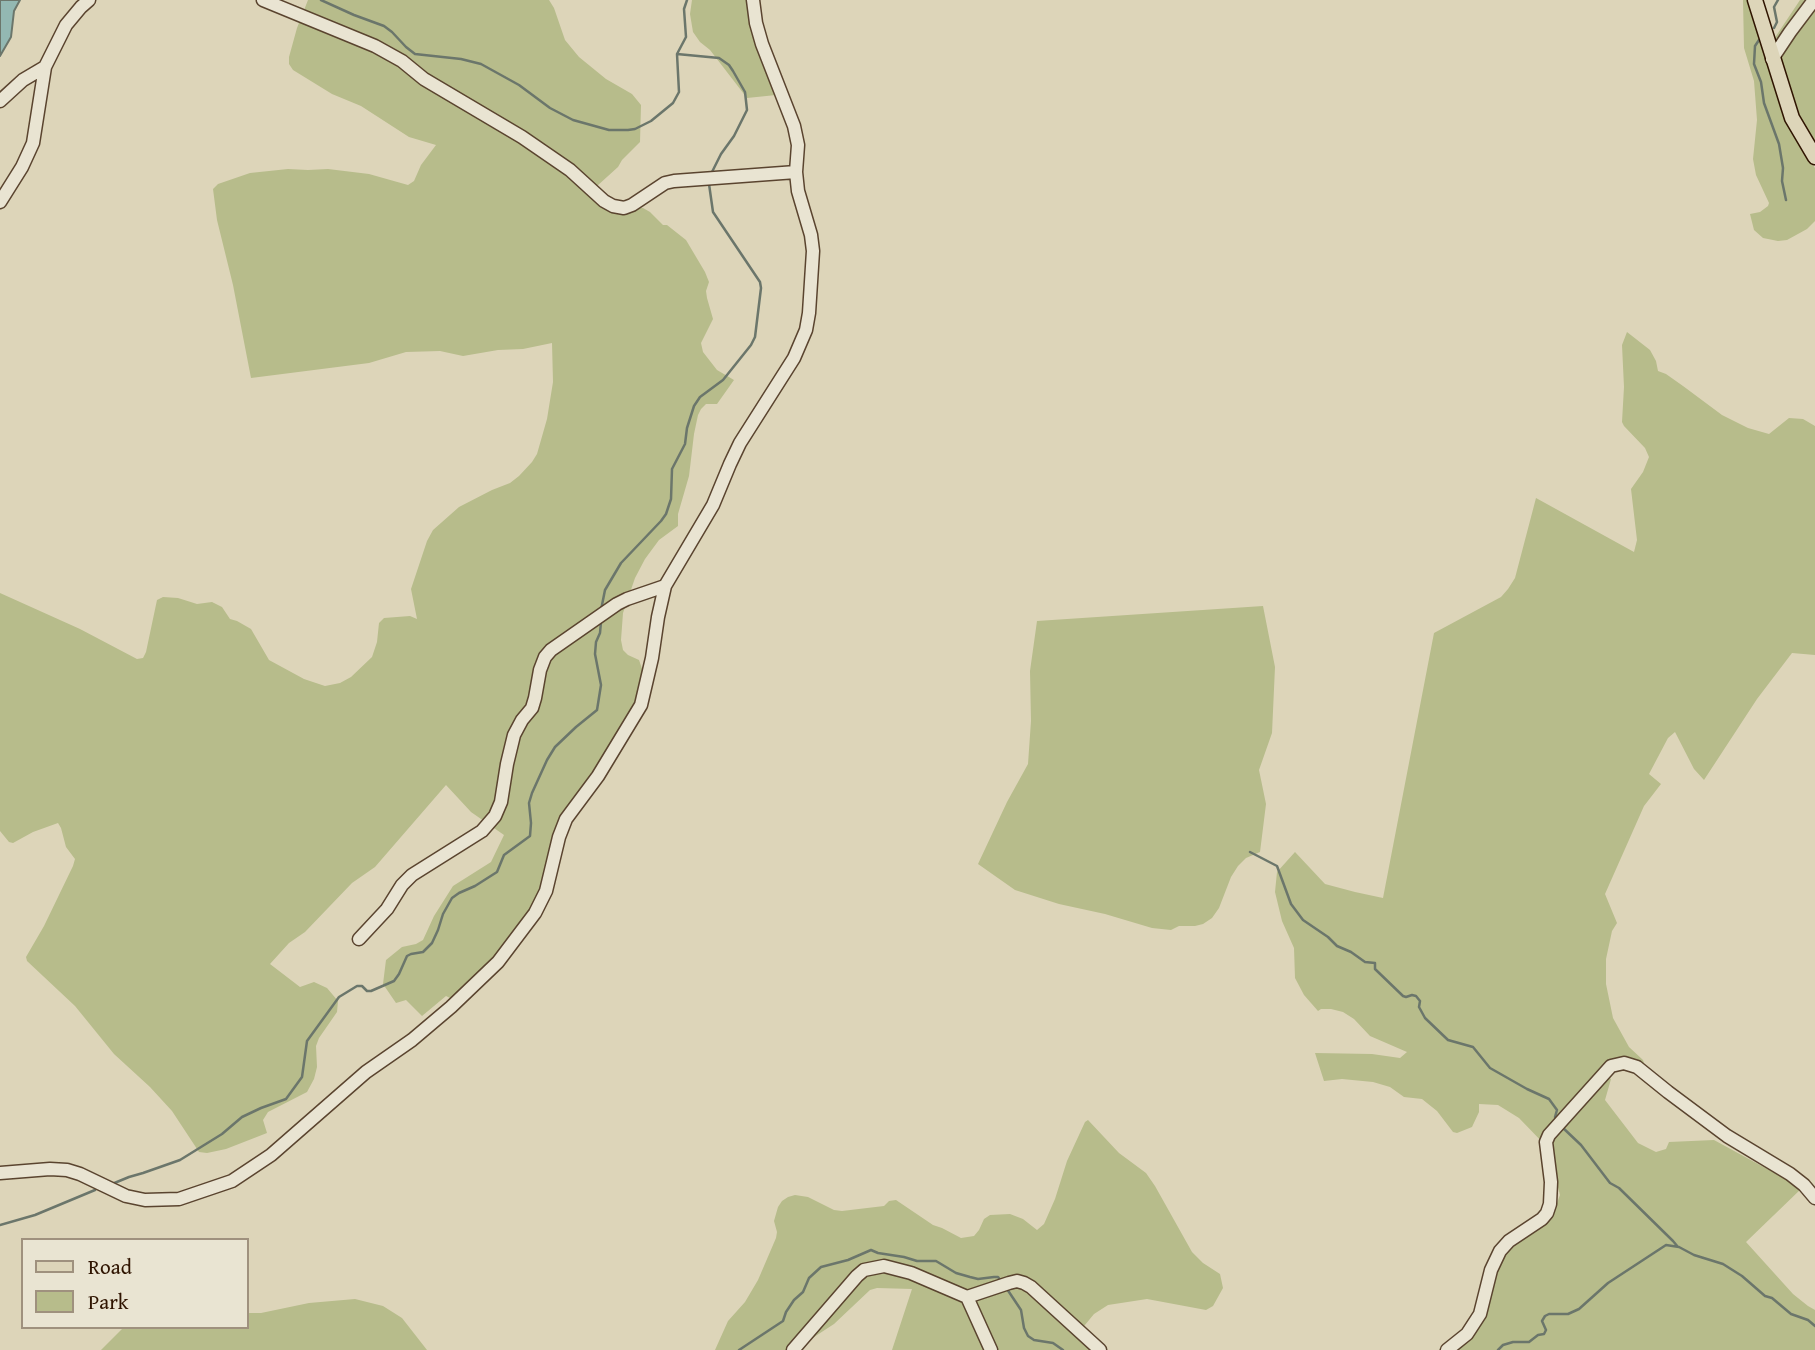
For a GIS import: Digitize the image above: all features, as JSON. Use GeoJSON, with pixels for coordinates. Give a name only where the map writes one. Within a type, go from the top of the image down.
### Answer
{"type":"FeatureCollection","features":[{"type":"Feature","properties":{"kind":"main road"},"geometry":{"type":"LineString","coordinates":[[1755,0],[1793,118],[1815,158]]}},
{"type":"Feature","properties":{"kind":"street"},"geometry":{"type":"LineString","coordinates":[[0,202],[22,167],[33,143],[45,67],[66,25],[89,0]]}},
{"type":"Feature","properties":{"kind":"street"},"geometry":{"type":"LineString","coordinates":[[263,0],[375,46],[402,61],[425,79],[522,137],[570,170],[613,206],[624,208],[632,205],[674,180],[796,172]]}},
{"type":"Feature","properties":{"kind":"street"},"geometry":{"type":"LineString","coordinates":[[0,1173],[67,1170],[126,1196],[145,1200],[179,1199],[232,1181],[271,1155],[366,1072],[412,1040],[451,1007],[498,962],[535,913],[546,891],[566,819],[598,776],[641,705],[665,586],[713,505],[740,443],[794,358],[806,330],[813,251],[796,172],[798,145],[794,126],[762,44],[753,0]]}},
{"type":"Feature","properties":{"kind":"street"},"geometry":{"type":"LineString","coordinates":[[1790,32],[1806,0]]}},
{"type":"Feature","properties":{"kind":"street"},"geometry":{"type":"LineString","coordinates":[[1772,59],[1815,0]]}},
{"type":"Feature","properties":{"kind":"street"},"geometry":{"type":"LineString","coordinates":[[0,101],[23,80],[45,67]]}},
{"type":"Feature","properties":{"kind":"street"},"geometry":{"type":"LineString","coordinates":[[359,939],[387,909],[402,885],[412,875],[482,831],[495,816],[501,802],[514,736],[532,708],[540,670],[551,650],[617,604],[665,586]]}},
{"type":"Feature","properties":{"kind":"street"},"geometry":{"type":"LineString","coordinates":[[1447,1350],[1467,1334],[1480,1314],[1491,1270],[1500,1251],[1508,1241],[1547,1213],[1551,1182],[1547,1138],[1611,1066],[1631,1064],[1643,1071],[1727,1136],[1799,1180],[1815,1198]]}},
{"type":"Feature","properties":{"kind":"street"},"geometry":{"type":"LineString","coordinates":[[793,1350],[856,1276],[864,1270],[884,1266],[911,1273],[967,1297],[1017,1281],[1024,1283],[1100,1350]]}},
{"type":"Feature","properties":{"kind":"street"},"geometry":{"type":"LineString","coordinates":[[967,1297],[991,1350]]}},
{"type":"Feature","properties":{"kind":"green space"},"geometry":{"type":"Polygon","coordinates":[[[308,0],[549,0],[565,40],[579,57],[606,79],[632,94],[641,105],[640,142],[597,186],[611,203],[629,208],[643,208],[686,240],[709,282],[706,291],[713,319],[701,343],[703,352],[717,370],[734,380],[717,404],[706,404],[698,415],[689,476],[678,514],[678,526],[659,540],[635,578],[623,613],[621,640],[623,650],[639,660],[647,683],[608,757],[569,808],[546,889],[504,949],[454,1000],[446,996],[422,1016],[406,1000],[396,1003],[383,984],[386,960],[402,947],[423,940],[453,886],[491,862],[504,835],[471,812],[446,785],[375,867],[352,883],[270,964],[300,987],[314,982],[327,988],[338,1001],[337,1012],[316,1046],[317,1067],[307,1092],[268,1112],[263,1120],[267,1133],[226,1149],[207,1153],[199,1152],[172,1111],[114,1054],[75,1006],[27,961],[26,957],[44,926],[75,859],[66,847],[58,823],[13,843],[0,831],[0,593],[80,629],[137,659],[143,658],[146,652],[157,600],[163,597],[197,604],[212,602],[222,607],[230,619],[251,629],[269,660],[304,679],[325,686],[340,683],[351,677],[372,657],[379,623],[384,618],[410,616],[417,619],[411,589],[433,530],[459,507],[510,483],[532,462],[547,419],[553,382],[552,343],[463,356],[440,351],[406,352],[369,363],[251,378],[217,220],[213,189],[218,184],[250,173],[288,169],[328,169],[369,174],[408,185],[414,181],[421,165],[436,145],[409,137],[361,106],[332,94],[293,70],[289,57],[308,0]]]}},
{"type":"Feature","properties":{"kind":"green space"},"geometry":{"type":"Polygon","coordinates":[[[692,0],[751,0],[776,95],[747,98],[693,32],[690,14],[692,0]]]}},
{"type":"Feature","properties":{"kind":"green space"},"geometry":{"type":"Polygon","coordinates":[[[1743,0],[1750,0],[1784,117],[1815,168],[1815,221],[1807,229],[1787,240],[1763,238],[1754,230],[1750,214],[1760,212],[1769,203],[1756,175],[1753,159],[1757,120],[1754,81],[1744,48],[1743,0]]]}},
{"type":"Feature","properties":{"kind":"green space"},"geometry":{"type":"Polygon","coordinates":[[[1800,0],[1815,0],[1815,148],[1800,123],[1774,39],[1800,0]]]}},
{"type":"Feature","properties":{"kind":"green space"},"geometry":{"type":"Polygon","coordinates":[[[1627,332],[1650,350],[1658,371],[1722,415],[1748,428],[1769,434],[1789,418],[1803,419],[1815,426],[1815,655],[1792,653],[1757,699],[1704,780],[1694,769],[1675,732],[1668,738],[1649,774],[1661,784],[1644,806],[1605,894],[1617,923],[1612,931],[1606,959],[1606,984],[1613,1018],[1629,1047],[1644,1063],[1603,1073],[1611,1079],[1605,1100],[1638,1143],[1656,1152],[1666,1149],[1669,1142],[1714,1140],[1802,1188],[1746,1242],[1793,1294],[1815,1310],[1815,1350],[1439,1350],[1462,1336],[1477,1317],[1492,1265],[1513,1234],[1557,1203],[1560,1195],[1548,1148],[1519,1118],[1498,1105],[1479,1104],[1479,1112],[1472,1127],[1457,1133],[1422,1099],[1404,1097],[1390,1087],[1373,1082],[1342,1079],[1324,1081],[1315,1053],[1372,1054],[1400,1058],[1407,1052],[1370,1036],[1343,1012],[1331,1009],[1318,1011],[1304,995],[1295,978],[1294,948],[1282,921],[1275,892],[1277,872],[1295,852],[1325,884],[1383,898],[1434,633],[1501,597],[1508,589],[1515,578],[1536,498],[1634,552],[1637,540],[1631,489],[1643,472],[1649,457],[1645,448],[1622,422],[1622,345],[1627,332]]]}},
{"type":"Feature","properties":{"kind":"green space"},"geometry":{"type":"Polygon","coordinates":[[[1263,606],[1275,667],[1272,733],[1259,770],[1266,804],[1260,852],[1246,858],[1238,866],[1212,918],[1203,924],[1179,926],[1171,930],[1152,928],[1015,890],[978,864],[1028,764],[1030,671],[1037,621],[1263,606]]]}},
{"type":"Feature","properties":{"kind":"green space"},"geometry":{"type":"Polygon","coordinates":[[[1088,1120],[1119,1153],[1146,1173],[1192,1252],[1220,1274],[1223,1288],[1213,1306],[1206,1310],[1147,1299],[1108,1305],[1094,1314],[1080,1331],[1099,1350],[892,1350],[912,1289],[877,1288],[870,1290],[834,1324],[794,1350],[715,1350],[728,1321],[745,1302],[758,1280],[776,1238],[774,1221],[778,1207],[788,1197],[808,1197],[834,1210],[842,1211],[884,1206],[889,1201],[896,1200],[933,1225],[961,1238],[974,1236],[984,1219],[990,1215],[1010,1214],[1023,1219],[1037,1230],[1044,1224],[1067,1161],[1088,1120]]]}},
{"type":"Feature","properties":{"kind":"green space"},"geometry":{"type":"Polygon","coordinates":[[[355,1299],[383,1306],[402,1318],[427,1350],[101,1350],[122,1329],[248,1329],[248,1313],[261,1313],[309,1303],[355,1299]]]}},
{"type":"Feature","properties":{"kind":"water"},"geometry":{"type":"Polygon","coordinates":[[[0,0],[20,0],[14,11],[11,37],[0,56],[0,0]]]}},
{"type":"Feature","properties":{"kind":"waterway"},"geometry":{"type":"LineString","coordinates":[[321,0],[384,26],[415,54],[481,64],[573,120],[609,130],[635,129],[651,121],[673,103],[679,92],[677,54],[686,37],[684,9],[687,0]]}},
{"type":"Feature","properties":{"kind":"waterway"},"geometry":{"type":"LineString","coordinates":[[1774,28],[1777,22],[1774,7],[1778,0]]}},
{"type":"Feature","properties":{"kind":"waterway"},"geometry":{"type":"LineString","coordinates":[[1759,40],[1755,46],[1754,64],[1779,144],[1786,200]]}},
{"type":"Feature","properties":{"kind":"waterway"},"geometry":{"type":"LineString","coordinates":[[677,54],[719,58],[729,65],[745,92],[747,110],[712,172]]}},
{"type":"Feature","properties":{"kind":"waterway"},"geometry":{"type":"LineString","coordinates":[[601,610],[605,590],[621,563],[666,514],[671,499],[672,469],[685,444],[694,406],[700,397],[723,380],[755,337],[760,282],[713,212],[709,184]]}},
{"type":"Feature","properties":{"kind":"waterway"},"geometry":{"type":"LineString","coordinates":[[112,1184],[180,1160],[222,1134],[242,1117],[286,1099],[302,1077],[307,1041],[339,997],[357,986],[371,991],[394,981],[407,956],[423,952],[432,943],[452,898],[497,872],[504,855],[530,836],[529,803],[547,760],[555,747],[597,710],[601,685],[595,654],[601,622]]}},
{"type":"Feature","properties":{"kind":"waterway"},"geometry":{"type":"LineString","coordinates":[[1250,852],[1277,866],[1291,904],[1303,920],[1337,946],[1365,962],[1375,963],[1375,969],[1403,996],[1416,996],[1425,1018],[1448,1040],[1473,1047],[1490,1068],[1549,1099],[1557,1110],[1556,1119]]}},
{"type":"Feature","properties":{"kind":"waterway"},"geometry":{"type":"LineString","coordinates":[[1562,1127],[1581,1145],[1610,1183],[1619,1188],[1678,1247]]}},
{"type":"Feature","properties":{"kind":"waterway"},"geometry":{"type":"LineString","coordinates":[[0,1225],[35,1215],[95,1190]]}},
{"type":"Feature","properties":{"kind":"waterway"},"geometry":{"type":"LineString","coordinates":[[1498,1350],[1503,1345],[1529,1342],[1544,1334],[1546,1330],[1542,1321],[1545,1316],[1568,1314],[1579,1309],[1608,1283],[1666,1245],[1679,1247],[1723,1264],[1791,1314],[1808,1320],[1815,1326]]}},
{"type":"Feature","properties":{"kind":"waterway"},"geometry":{"type":"LineString","coordinates":[[739,1350],[783,1321],[794,1300],[803,1292],[809,1278],[821,1267],[871,1250],[917,1261],[936,1261],[956,1273],[978,1279],[998,1277],[1001,1281]]}},
{"type":"Feature","properties":{"kind":"waterway"},"geometry":{"type":"LineString","coordinates":[[1007,1289],[1021,1310],[1028,1336],[1034,1340],[1053,1343],[1063,1350]]}}]}
